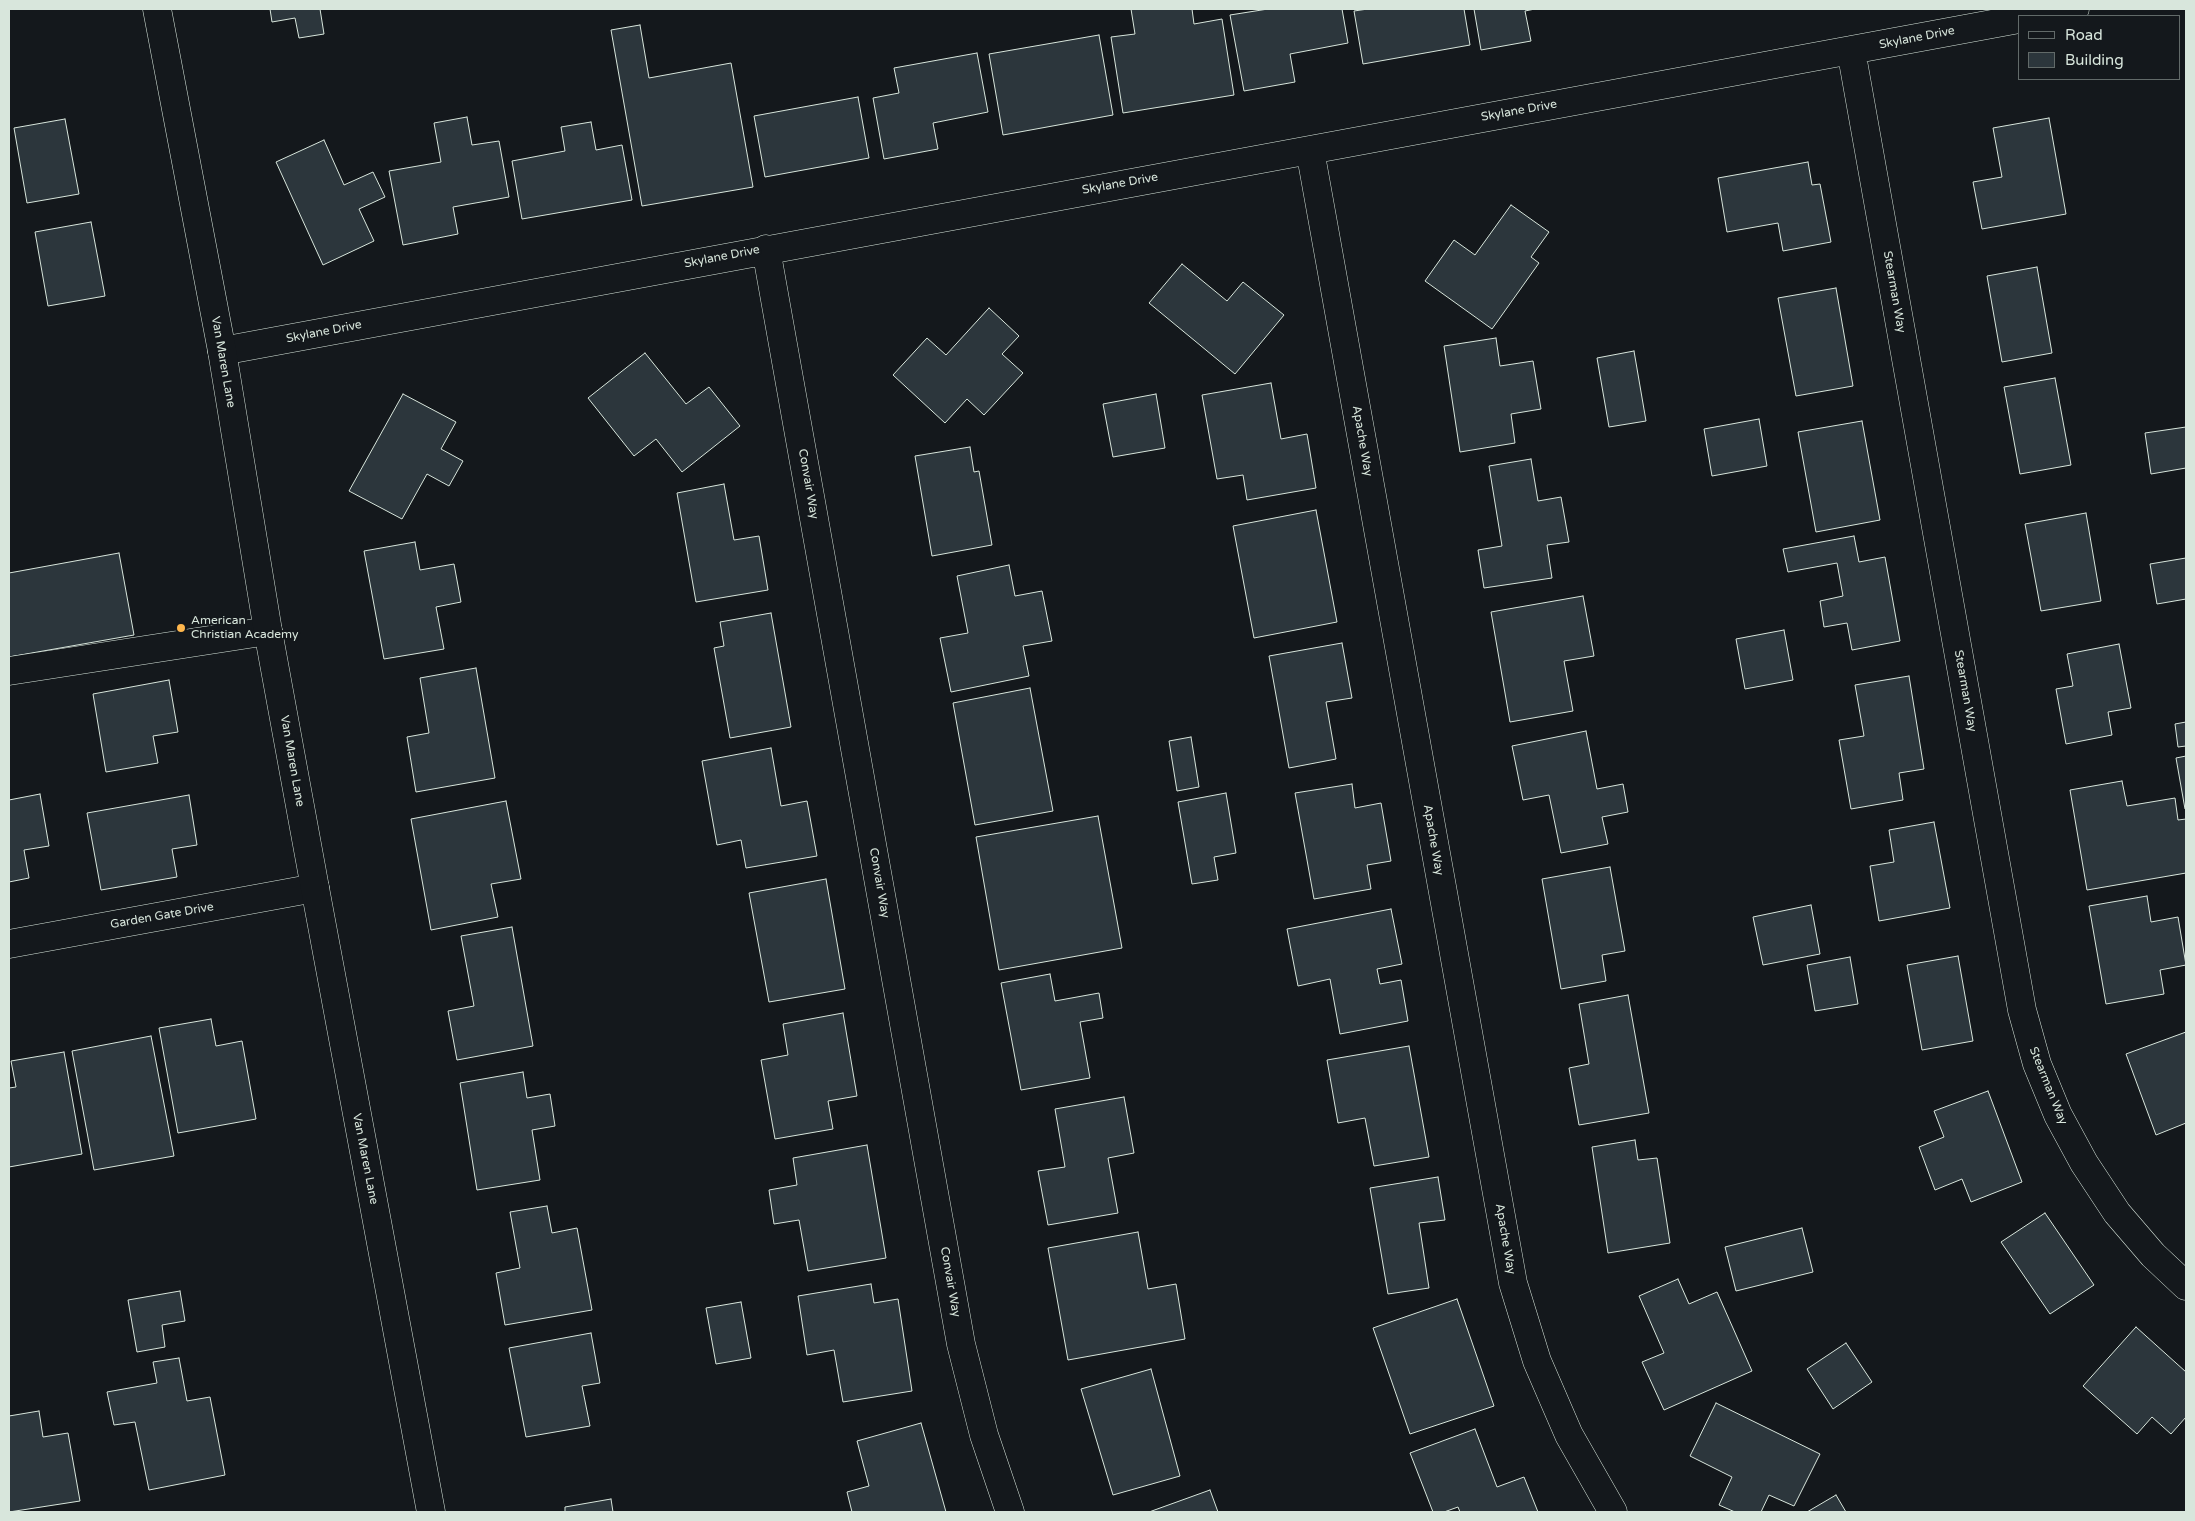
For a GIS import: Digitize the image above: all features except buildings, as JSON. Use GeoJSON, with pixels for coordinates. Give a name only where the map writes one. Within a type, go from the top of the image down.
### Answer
{"type":"FeatureCollection","features":[{"type":"Feature","properties":{"kind":"street","name":"Van Maren Lane"},"geometry":{"type":"LineString","coordinates":[[157,9],[222,351],[268,631],[431,1512]]}},
{"type":"Feature","properties":{"kind":"street"},"geometry":{"type":"LineString","coordinates":[[2041,15],[2075,9]]}},
{"type":"Feature","properties":{"kind":"street","name":"Skylane Drive"},"geometry":{"type":"LineString","coordinates":[[222,351],[2018,19]]}},
{"type":"Feature","properties":{"kind":"street","name":"Stearman Way"},"geometry":{"type":"LineString","coordinates":[[1851,50],[2022,1010],[2037,1064],[2058,1115],[2084,1163],[2117,1213],[2153,1255],[2186,1286]]}},
{"type":"Feature","properties":{"kind":"street","name":"Apache Way"},"geometry":{"type":"LineString","coordinates":[[1310,150],[1513,1283],[1537,1362],[1569,1435],[1613,1512]]}},
{"type":"Feature","properties":{"kind":"street","name":"Convair Way"},"geometry":{"type":"LineString","coordinates":[[766,249],[961,1344],[984,1435],[1010,1512]]}},
{"type":"Feature","properties":{"kind":"street"},"geometry":{"type":"LineString","coordinates":[[9,671],[268,631]]}},
{"type":"Feature","properties":{"kind":"street","name":"Garden Gate Drive"},"geometry":{"type":"LineString","coordinates":[[9,944],[315,888]]}},
{"type":"Feature","properties":{"kind":"place","name":"American Christian Academy"},"geometry":{"type":"Point","coordinates":[181,628]}}]}
